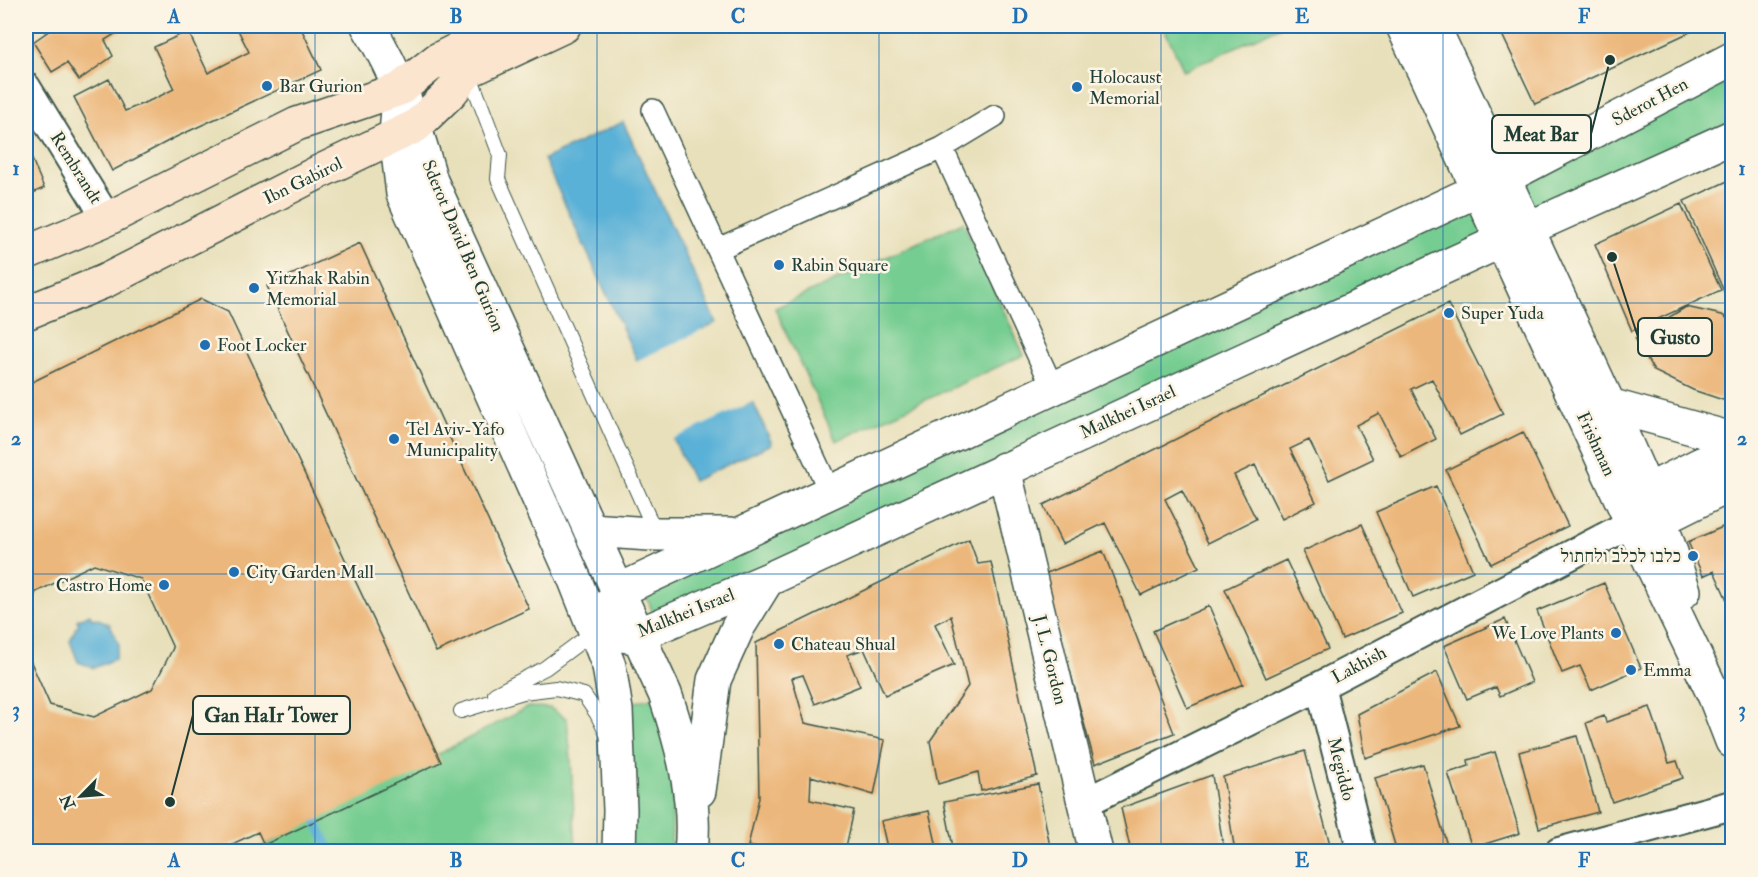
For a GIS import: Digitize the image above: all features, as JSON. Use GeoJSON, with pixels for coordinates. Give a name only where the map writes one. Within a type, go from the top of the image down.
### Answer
{"type":"FeatureCollection","features":[{"type":"Feature","properties":{"kind":"main road"},"geometry":{"type":"LineString","coordinates":[[26,253],[107,219],[297,124],[400,88],[437,60],[504,26]]}},
{"type":"Feature","properties":{"kind":"main road","name":"Ibn Gabirol"},"geometry":{"type":"LineString","coordinates":[[26,313],[105,281],[319,172],[406,131],[451,92],[468,71],[564,26]]}},
{"type":"Feature","properties":{"kind":"street","name":"Sderot David Ben Gurion"},"geometry":{"type":"LineString","coordinates":[[368,26],[387,57],[400,88],[406,131],[403,194],[597,630],[609,666],[615,699],[620,810],[619,852]]}},
{"type":"Feature","properties":{"kind":"street"},"geometry":{"type":"LineString","coordinates":[[1402,26],[1491,184]]}},
{"type":"Feature","properties":{"kind":"street"},"geometry":{"type":"LineString","coordinates":[[1433,26],[1491,184],[1514,235],[1732,137]]}},
{"type":"Feature","properties":{"kind":"street","name":"Sderot Hen"},"geometry":{"type":"LineString","coordinates":[[1491,184],[1732,59]]}},
{"type":"Feature","properties":{"kind":"street","name":"Rembrandt"},"geometry":{"type":"LineString","coordinates":[[26,87],[107,219]]}},
{"type":"Feature","properties":{"kind":"street"},"geometry":{"type":"LineString","coordinates":[[652,110],[830,492]]}},
{"type":"Feature","properties":{"kind":"street"},"geometry":{"type":"LineString","coordinates":[[718,249],[942,148],[995,116]]}},
{"type":"Feature","properties":{"kind":"street","name":"Sderot David Ben Gurion"},"geometry":{"type":"LineString","coordinates":[[406,131],[431,181],[665,694],[675,722],[686,769],[693,839]]}},
{"type":"Feature","properties":{"kind":"street"},"geometry":{"type":"LineString","coordinates":[[942,148],[1053,388]]}},
{"type":"Feature","properties":{"kind":"street"},"geometry":{"type":"LineString","coordinates":[[597,630],[618,591],[1491,184]]}},
{"type":"Feature","properties":{"kind":"street","name":"Malkhei Israel"},"geometry":{"type":"LineString","coordinates":[[597,630],[628,636],[638,635],[767,580],[1514,235]]}},
{"type":"Feature","properties":{"kind":"street","name":"Frishman"},"geometry":{"type":"LineString","coordinates":[[1514,235],[1609,405],[1646,512]]}},
{"type":"Feature","properties":{"kind":"street","name":"Frishman"},"geometry":{"type":"LineString","coordinates":[[1514,235],[1646,512],[1691,614],[1715,697],[1732,741]]}},
{"type":"Feature","properties":{"kind":"street"},"geometry":{"type":"LineString","coordinates":[[1609,405],[1732,439]]}},
{"type":"Feature","properties":{"kind":"street"},"geometry":{"type":"LineString","coordinates":[[1646,512],[1701,464],[1732,454]]}},
{"type":"Feature","properties":{"kind":"street","name":"J. L. Gordon"},"geometry":{"type":"LineString","coordinates":[[1004,469],[1096,852]]}},
{"type":"Feature","properties":{"kind":"street"},"geometry":{"type":"LineString","coordinates":[[1646,512],[1732,489]]}},
{"type":"Feature","properties":{"kind":"street","name":"Lakhish"},"geometry":{"type":"LineString","coordinates":[[1084,803],[1320,686],[1646,512]]}},
{"type":"Feature","properties":{"kind":"street"},"geometry":{"type":"LineString","coordinates":[[590,530],[660,534],[741,534]]}},
{"type":"Feature","properties":{"kind":"street"},"geometry":{"type":"LineString","coordinates":[[693,839],[714,680],[738,627],[767,580]]}},
{"type":"Feature","properties":{"kind":"street","name":"Megiddo"},"geometry":{"type":"LineString","coordinates":[[1320,686],[1362,852]]}},
{"type":"Feature","properties":{"kind":"street"},"geometry":{"type":"LineString","coordinates":[[1559,852],[1732,806]]}},
{"type":"Feature","properties":{"kind":"lane"},"geometry":{"type":"LineString","coordinates":[[468,71],[500,155],[498,178],[649,518],[660,534]]}},
{"type":"Feature","properties":{"kind":"lane"},"geometry":{"type":"LineString","coordinates":[[597,630],[545,668],[461,711],[523,692],[556,688],[578,693],[584,695],[597,714],[618,757]]}},
{"type":"Feature","properties":{"kind":"green space"},"geometry":{"type":"Polygon","coordinates":[[[1163,26],[1281,26],[1184,71],[1163,26]]]}},
{"type":"Feature","properties":{"kind":"green space"},"geometry":{"type":"Polygon","coordinates":[[[1732,68],[1732,129],[1539,216],[1520,176],[1732,68]]]}},
{"type":"Feature","properties":{"kind":"green space"},"geometry":{"type":"Polygon","coordinates":[[[1472,202],[1489,239],[657,624],[642,585],[1472,202]]]}},
{"type":"Feature","properties":{"kind":"green space"},"geometry":{"type":"Polygon","coordinates":[[[963,222],[1024,355],[836,441],[775,308],[963,222]]]}},
{"type":"Feature","properties":{"kind":"green space"},"geometry":{"type":"Polygon","coordinates":[[[662,695],[673,791],[671,851],[626,851],[625,705],[662,695]]]}},
{"type":"Feature","properties":{"kind":"green space"},"geometry":{"type":"Polygon","coordinates":[[[528,707],[550,708],[567,719],[576,851],[252,852],[528,707]]]}},
{"type":"Feature","properties":{"kind":"water"},"geometry":{"type":"Polygon","coordinates":[[[623,122],[717,323],[702,330],[738,408],[753,402],[772,444],[693,481],[544,159],[623,122]]]}},
{"type":"Feature","properties":{"kind":"water"},"geometry":{"type":"Polygon","coordinates":[[[90,614],[92,619],[96,618],[110,624],[119,644],[115,659],[94,668],[78,662],[70,641],[79,625],[77,620],[90,614]]]}},
{"type":"Feature","properties":{"kind":"pier"},"geometry":{"type":"Polygon","coordinates":[[[720,322],[719,326],[706,332],[740,405],[752,399],[755,401],[671,440],[634,362],[720,322]]]}},
{"type":"Feature","properties":{"kind":"building"},"geometry":{"type":"Polygon","coordinates":[[[56,26],[128,26],[105,40],[113,56],[79,80],[67,63],[52,72],[33,42],[56,26]]]}},
{"type":"Feature","properties":{"kind":"building"},"geometry":{"type":"Polygon","coordinates":[[[236,26],[300,26],[321,70],[174,138],[112,171],[74,97],[109,79],[125,111],[156,98],[174,89],[154,47],[188,31],[208,73],[249,52],[236,26]]]}},
{"type":"Feature","properties":{"kind":"building"},"geometry":{"type":"Polygon","coordinates":[[[1498,26],[1703,26],[1535,104],[1498,26]]]}},
{"type":"Feature","properties":{"kind":"building"},"geometry":{"type":"Polygon","coordinates":[[[26,145],[44,188],[26,196],[26,145]]]}},
{"type":"Feature","properties":{"kind":"building"},"geometry":{"type":"Polygon","coordinates":[[[1732,179],[1732,295],[1727,298],[1684,201],[1732,179]]]}},
{"type":"Feature","properties":{"kind":"building"},"geometry":{"type":"Polygon","coordinates":[[[1681,204],[1721,290],[1632,331],[1595,244],[1681,204]]]}},
{"type":"Feature","properties":{"kind":"building","name":"Tel Aviv-Yafo Municipality"},"geometry":{"type":"Polygon","coordinates":[[[360,243],[529,609],[436,652],[267,286],[360,243]]]}},
{"type":"Feature","properties":{"kind":"building","name":"City Garden Mall"},"geometry":{"type":"Polygon","coordinates":[[[201,299],[228,312],[441,762],[264,845],[258,832],[215,852],[35,852],[26,840],[26,651],[50,705],[94,717],[152,689],[173,648],[141,579],[94,564],[36,592],[26,618],[26,385],[201,299]]]}},
{"type":"Feature","properties":{"kind":"building"},"geometry":{"type":"Polygon","coordinates":[[[1448,304],[1503,414],[1460,435],[1432,379],[1411,389],[1436,439],[1401,457],[1379,413],[1356,425],[1373,459],[1329,480],[1309,440],[1290,449],[1316,502],[1282,519],[1255,465],[1234,475],[1256,519],[1208,543],[1182,490],[1165,499],[1199,567],[1141,595],[1105,523],[1062,544],[1043,505],[1448,304]]]}},
{"type":"Feature","properties":{"kind":"building"},"geometry":{"type":"Polygon","coordinates":[[[1686,307],[1722,315],[1732,322],[1732,403],[1693,390],[1654,371],[1635,338],[1686,307]]]}},
{"type":"Feature","properties":{"kind":"building"},"geometry":{"type":"Polygon","coordinates":[[[1523,432],[1568,526],[1491,564],[1446,470],[1523,432]]]}},
{"type":"Feature","properties":{"kind":"building"},"geometry":{"type":"Polygon","coordinates":[[[1436,486],[1473,571],[1413,597],[1376,512],[1436,486]]]}},
{"type":"Feature","properties":{"kind":"building"},"geometry":{"type":"Polygon","coordinates":[[[1732,523],[1732,611],[1714,571],[1703,576],[1688,542],[1732,523]]]}},
{"type":"Feature","properties":{"kind":"building"},"geometry":{"type":"Polygon","coordinates":[[[1362,524],[1402,613],[1342,639],[1303,551],[1362,524]]]}},
{"type":"Feature","properties":{"kind":"building"},"geometry":{"type":"Polygon","coordinates":[[[969,539],[978,564],[991,562],[1037,776],[981,791],[978,772],[938,784],[930,741],[968,686],[951,616],[935,624],[954,665],[885,695],[864,649],[847,655],[860,686],[815,704],[803,675],[792,678],[805,723],[885,740],[874,795],[811,776],[810,800],[854,810],[845,852],[775,852],[748,846],[759,798],[756,643],[969,539]]]}},
{"type":"Feature","properties":{"kind":"building"},"geometry":{"type":"Polygon","coordinates":[[[1103,551],[1174,733],[1095,764],[1044,574],[1103,551]]]}},
{"type":"Feature","properties":{"kind":"building"},"geometry":{"type":"Polygon","coordinates":[[[1286,560],[1328,649],[1266,678],[1225,589],[1286,560]]]}},
{"type":"Feature","properties":{"kind":"building"},"geometry":{"type":"Polygon","coordinates":[[[1604,583],[1641,668],[1591,690],[1580,666],[1562,673],[1537,611],[1604,583]]]}},
{"type":"Feature","properties":{"kind":"building"},"geometry":{"type":"Polygon","coordinates":[[[1209,606],[1243,684],[1187,708],[1153,631],[1209,606]]]}},
{"type":"Feature","properties":{"kind":"building"},"geometry":{"type":"Polygon","coordinates":[[[1505,619],[1532,682],[1500,696],[1496,687],[1467,699],[1444,646],[1505,619]]]}},
{"type":"Feature","properties":{"kind":"building"},"geometry":{"type":"Polygon","coordinates":[[[1437,672],[1460,726],[1365,758],[1357,714],[1437,672]]]}},
{"type":"Feature","properties":{"kind":"building"},"geometry":{"type":"Polygon","coordinates":[[[1650,707],[1669,763],[1677,761],[1683,778],[1612,802],[1586,723],[1604,716],[1606,722],[1650,707]]]}},
{"type":"Feature","properties":{"kind":"building"},"geometry":{"type":"Polygon","coordinates":[[[1577,736],[1598,812],[1539,828],[1519,752],[1577,736]]]}},
{"type":"Feature","properties":{"kind":"building"},"geometry":{"type":"Polygon","coordinates":[[[1305,751],[1331,848],[1291,852],[1235,852],[1223,777],[1305,751]]]}},
{"type":"Feature","properties":{"kind":"building"},"geometry":{"type":"Polygon","coordinates":[[[1495,752],[1520,833],[1472,848],[1448,773],[1469,766],[1468,760],[1495,752]]]}},
{"type":"Feature","properties":{"kind":"building"},"geometry":{"type":"Polygon","coordinates":[[[1423,764],[1449,852],[1397,852],[1375,778],[1423,764]]]}},
{"type":"Feature","properties":{"kind":"building"},"geometry":{"type":"Polygon","coordinates":[[[1212,775],[1224,852],[1131,852],[1121,808],[1212,775]]]}},
{"type":"Feature","properties":{"kind":"building"},"geometry":{"type":"Polygon","coordinates":[[[1038,784],[1051,852],[954,852],[944,802],[1038,784]]]}},
{"type":"Feature","properties":{"kind":"building"},"geometry":{"type":"Polygon","coordinates":[[[929,811],[938,852],[888,852],[881,821],[929,811]]]}},
{"type":"Feature","properties":{"kind":"waterway"},"geometry":{"type":"LineString","coordinates":[[316,821],[331,852]]}},
{"type":"Feature","properties":{"kind":"place","name":"Meat Bar"},"geometry":{"type":"Point","coordinates":[1610,60]}},
{"type":"Feature","properties":{"kind":"place","name":"Bar Gurion"},"geometry":{"type":"Point","coordinates":[267,86]}},
{"type":"Feature","properties":{"kind":"place","name":"Holocaust Memorial"},"geometry":{"type":"Point","coordinates":[1077,87]}},
{"type":"Feature","properties":{"kind":"place","name":"Gusto"},"geometry":{"type":"Point","coordinates":[1612,257]}},
{"type":"Feature","properties":{"kind":"place","name":"Rabin Square"},"geometry":{"type":"Point","coordinates":[779,265]}},
{"type":"Feature","properties":{"kind":"place","name":"Yitzhak Rabin Memorial"},"geometry":{"type":"Point","coordinates":[254,288]}},
{"type":"Feature","properties":{"kind":"place","name":"Super Yuda"},"geometry":{"type":"Point","coordinates":[1449,313]}},
{"type":"Feature","properties":{"kind":"place","name":"Foot Locker"},"geometry":{"type":"Point","coordinates":[205,345]}},
{"type":"Feature","properties":{"kind":"place","name":"Tel Aviv-Yafo Municipality"},"geometry":{"type":"Point","coordinates":[394,439]}},
{"type":"Feature","properties":{"kind":"place","name":"כלבו לכלב ולחתול"},"geometry":{"type":"Point","coordinates":[1693,556]}},
{"type":"Feature","properties":{"kind":"place","name":"City Garden Mall"},"geometry":{"type":"Point","coordinates":[234,572]}},
{"type":"Feature","properties":{"kind":"place","name":"Castro Home"},"geometry":{"type":"Point","coordinates":[164,585]}},
{"type":"Feature","properties":{"kind":"place","name":"We Love Plants"},"geometry":{"type":"Point","coordinates":[1616,633]}},
{"type":"Feature","properties":{"kind":"place","name":"Chateau Shual"},"geometry":{"type":"Point","coordinates":[779,644]}},
{"type":"Feature","properties":{"kind":"place","name":"Emma"},"geometry":{"type":"Point","coordinates":[1631,670]}},
{"type":"Feature","properties":{"kind":"place","name":"Gan HaIr Tower"},"geometry":{"type":"Point","coordinates":[170,802]}}]}
